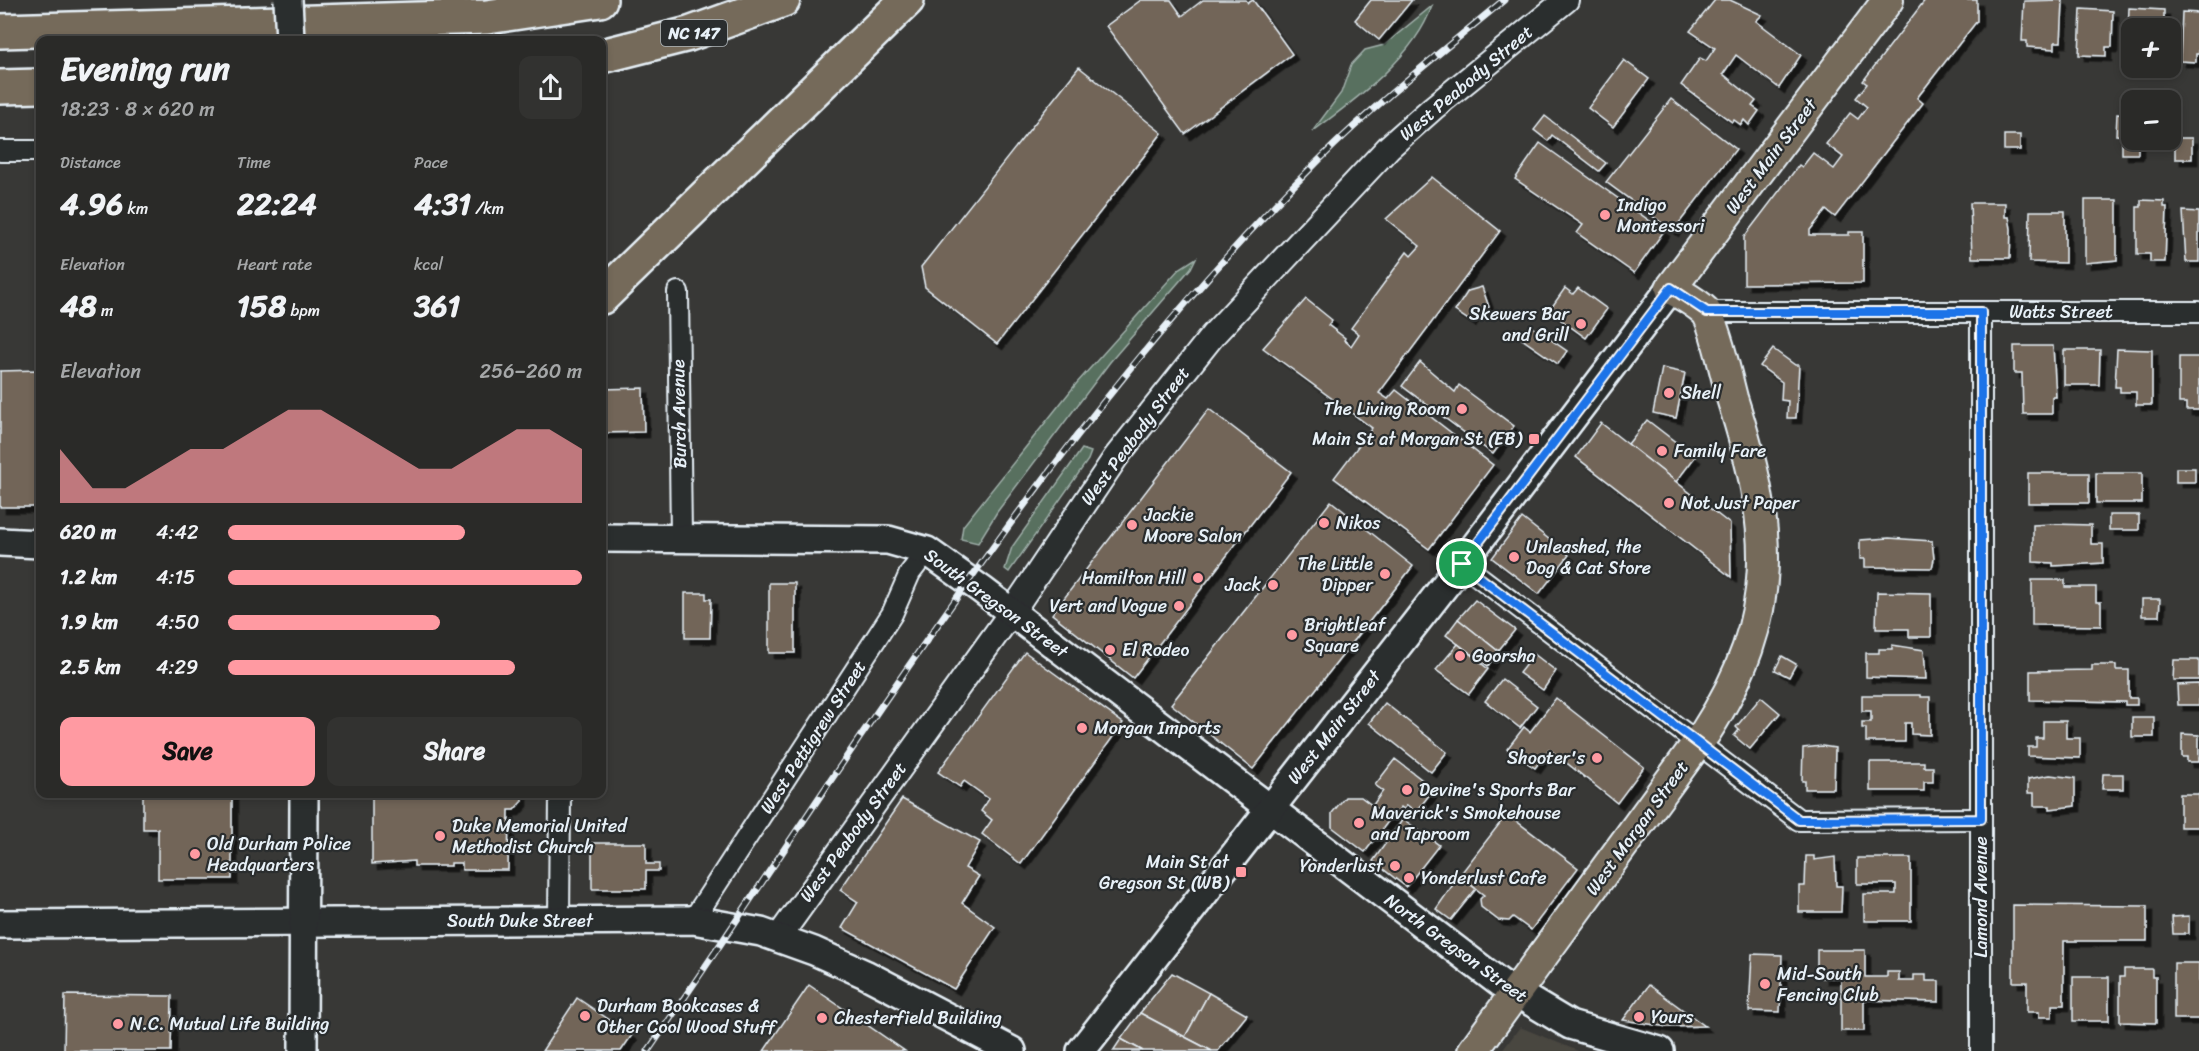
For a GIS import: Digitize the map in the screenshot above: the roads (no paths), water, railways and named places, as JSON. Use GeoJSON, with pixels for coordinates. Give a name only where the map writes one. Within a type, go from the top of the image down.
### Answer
{"type":"FeatureCollection","features":[{"type":"Feature","properties":{"kind":"highway"},"geometry":{"type":"LineString","coordinates":[[0,31],[487,17],[600,0]]}},
{"type":"Feature","properties":{"kind":"highway","name":"NC 147"},"geometry":{"type":"LineString","coordinates":[[606,55],[689,34],[783,0]]}},
{"type":"Feature","properties":{"kind":"highway"},"geometry":{"type":"LineString","coordinates":[[606,293],[907,0]]}},
{"type":"Feature","properties":{"kind":"highway"},"geometry":{"type":"LineString","coordinates":[[0,87],[36,86]]}},
{"type":"Feature","properties":{"kind":"main road"},"geometry":{"type":"LineString","coordinates":[[288,0],[290,36]]}},
{"type":"Feature","properties":{"kind":"main road","name":"West Main Street"},"geometry":{"type":"LineString","coordinates":[[1081,1051],[1462,564],[1888,0]]}},
{"type":"Feature","properties":{"kind":"main road"},"geometry":{"type":"LineString","coordinates":[[1671,288],[1707,312]]}},
{"type":"Feature","properties":{"kind":"main road","name":"West Morgan Street"},"geometry":{"type":"LineString","coordinates":[[1473,1051],[1698,744],[1725,702],[1744,661],[1758,612],[1763,562],[1758,490],[1707,312]]}},
{"type":"Feature","properties":{"kind":"main road","name":"South Gregson Street"},"geometry":{"type":"LineString","coordinates":[[606,538],[888,540],[927,551],[1270,808]]}},
{"type":"Feature","properties":{"kind":"main road"},"geometry":{"type":"LineString","coordinates":[[0,542],[36,544]]}},
{"type":"Feature","properties":{"kind":"main road"},"geometry":{"type":"LineString","coordinates":[[303,1051],[304,798]]}},
{"type":"Feature","properties":{"kind":"main road","name":"North Gregson Street"},"geometry":{"type":"LineString","coordinates":[[1270,808],[1516,994],[1570,1025],[1660,1051]]}},
{"type":"Feature","properties":{"kind":"main road","name":"South Duke Street"},"geometry":{"type":"LineString","coordinates":[[0,924],[693,920],[734,926],[778,938],[865,974],[1012,1051]]}},
{"type":"Feature","properties":{"kind":"street","name":"West Peabody Street"},"geometry":{"type":"LineString","coordinates":[[778,938],[1011,613],[1116,457],[1230,315],[1389,147],[1432,108],[1566,0]]}},
{"type":"Feature","properties":{"kind":"street"},"geometry":{"type":"LineString","coordinates":[[0,151],[36,151]]}},
{"type":"Feature","properties":{"kind":"street","name":"Burch Avenue"},"geometry":{"type":"LineString","coordinates":[[678,292],[681,537]]}},
{"type":"Feature","properties":{"kind":"street","name":"Watts Street"},"geometry":{"type":"LineString","coordinates":[[1707,312],[2199,312]]}},
{"type":"Feature","properties":{"kind":"street","name":"Lamond Avenue"},"geometry":{"type":"LineString","coordinates":[[1981,312],[1981,1051]]}},
{"type":"Feature","properties":{"kind":"street","name":"West Pettigrew Street"},"geometry":{"type":"LineString","coordinates":[[693,920],[892,615],[910,573],[927,551]]}},
{"type":"Feature","properties":{"kind":"street"},"geometry":{"type":"LineString","coordinates":[[1462,564],[1799,820],[1981,819]]}},
{"type":"Feature","properties":{"kind":"street"},"geometry":{"type":"LineString","coordinates":[[559,921],[560,798]]}},
{"type":"Feature","properties":{"kind":"railway"},"geometry":{"type":"LineString","coordinates":[[648,1051],[882,704],[962,590],[1045,477],[1131,368],[1222,262],[1318,161],[1386,98],[1504,0]]}},
{"type":"Feature","properties":{"kind":"place","name":"Indigo Montessori"},"geometry":{"type":"Point","coordinates":[1605,215]}},
{"type":"Feature","properties":{"kind":"place","name":"Skewers Bar and Grill"},"geometry":{"type":"Point","coordinates":[1581,324]}},
{"type":"Feature","properties":{"kind":"place","name":"Shell"},"geometry":{"type":"Point","coordinates":[1669,393]}},
{"type":"Feature","properties":{"kind":"place","name":"The Living Room"},"geometry":{"type":"Point","coordinates":[1462,409]}},
{"type":"Feature","properties":{"kind":"place","name":"Main St at Morgan St (EB)"},"geometry":{"type":"Point","coordinates":[1534,439]}},
{"type":"Feature","properties":{"kind":"place","name":"Family Fare"},"geometry":{"type":"Point","coordinates":[1662,451]}},
{"type":"Feature","properties":{"kind":"place","name":"Not Just Paper"},"geometry":{"type":"Point","coordinates":[1669,503]}},
{"type":"Feature","properties":{"kind":"place","name":"Nikos"},"geometry":{"type":"Point","coordinates":[1324,523]}},
{"type":"Feature","properties":{"kind":"place","name":"Jackie Moore Salon"},"geometry":{"type":"Point","coordinates":[1132,525]}},
{"type":"Feature","properties":{"kind":"place","name":"Unleashed, the Dog & Cat Store"},"geometry":{"type":"Point","coordinates":[1514,557]}},
{"type":"Feature","properties":{"kind":"place","name":"The Little Dipper"},"geometry":{"type":"Point","coordinates":[1385,574]}},
{"type":"Feature","properties":{"kind":"place","name":"Hamilton Hill"},"geometry":{"type":"Point","coordinates":[1198,578]}},
{"type":"Feature","properties":{"kind":"place","name":"Jack"},"geometry":{"type":"Point","coordinates":[1273,585]}},
{"type":"Feature","properties":{"kind":"place","name":"Vert and Vogue"},"geometry":{"type":"Point","coordinates":[1179,606]}},
{"type":"Feature","properties":{"kind":"place","name":"Brightleaf Square"},"geometry":{"type":"Point","coordinates":[1292,635]}},
{"type":"Feature","properties":{"kind":"place","name":"El Rodeo"},"geometry":{"type":"Point","coordinates":[1110,650]}},
{"type":"Feature","properties":{"kind":"place","name":"Goorsha"},"geometry":{"type":"Point","coordinates":[1460,656]}},
{"type":"Feature","properties":{"kind":"place","name":"Morgan Imports"},"geometry":{"type":"Point","coordinates":[1082,728]}},
{"type":"Feature","properties":{"kind":"place","name":"Shooter's"},"geometry":{"type":"Point","coordinates":[1597,758]}},
{"type":"Feature","properties":{"kind":"place","name":"Devine's Sports Bar"},"geometry":{"type":"Point","coordinates":[1407,790]}},
{"type":"Feature","properties":{"kind":"place","name":"Maverick's Smokehouse and Taproom"},"geometry":{"type":"Point","coordinates":[1359,823]}},
{"type":"Feature","properties":{"kind":"place","name":"Duke Memorial United Methodist Church"},"geometry":{"type":"Point","coordinates":[440,836]}},
{"type":"Feature","properties":{"kind":"place","name":"Old Durham Police Headquarters"},"geometry":{"type":"Point","coordinates":[195,854]}},
{"type":"Feature","properties":{"kind":"place","name":"Yonderlust"},"geometry":{"type":"Point","coordinates":[1395,866]}},
{"type":"Feature","properties":{"kind":"place","name":"Main St at Gregson St (WB)"},"geometry":{"type":"Point","coordinates":[1241,872]}},
{"type":"Feature","properties":{"kind":"place","name":"Yonderlust Cafe"},"geometry":{"type":"Point","coordinates":[1409,878]}},
{"type":"Feature","properties":{"kind":"place","name":"Mid-South Fencing Club"},"geometry":{"type":"Point","coordinates":[1765,984]}},
{"type":"Feature","properties":{"kind":"place","name":"Durham Bookcases & Other Cool Wood Stuff"},"geometry":{"type":"Point","coordinates":[585,1016]}},
{"type":"Feature","properties":{"kind":"place","name":"Yours"},"geometry":{"type":"Point","coordinates":[1639,1017]}},
{"type":"Feature","properties":{"kind":"place","name":"Chesterfield Building"},"geometry":{"type":"Point","coordinates":[822,1018]}},
{"type":"Feature","properties":{"kind":"place","name":"N.C. Mutual Life Building"},"geometry":{"type":"Point","coordinates":[118,1024]}}]}
